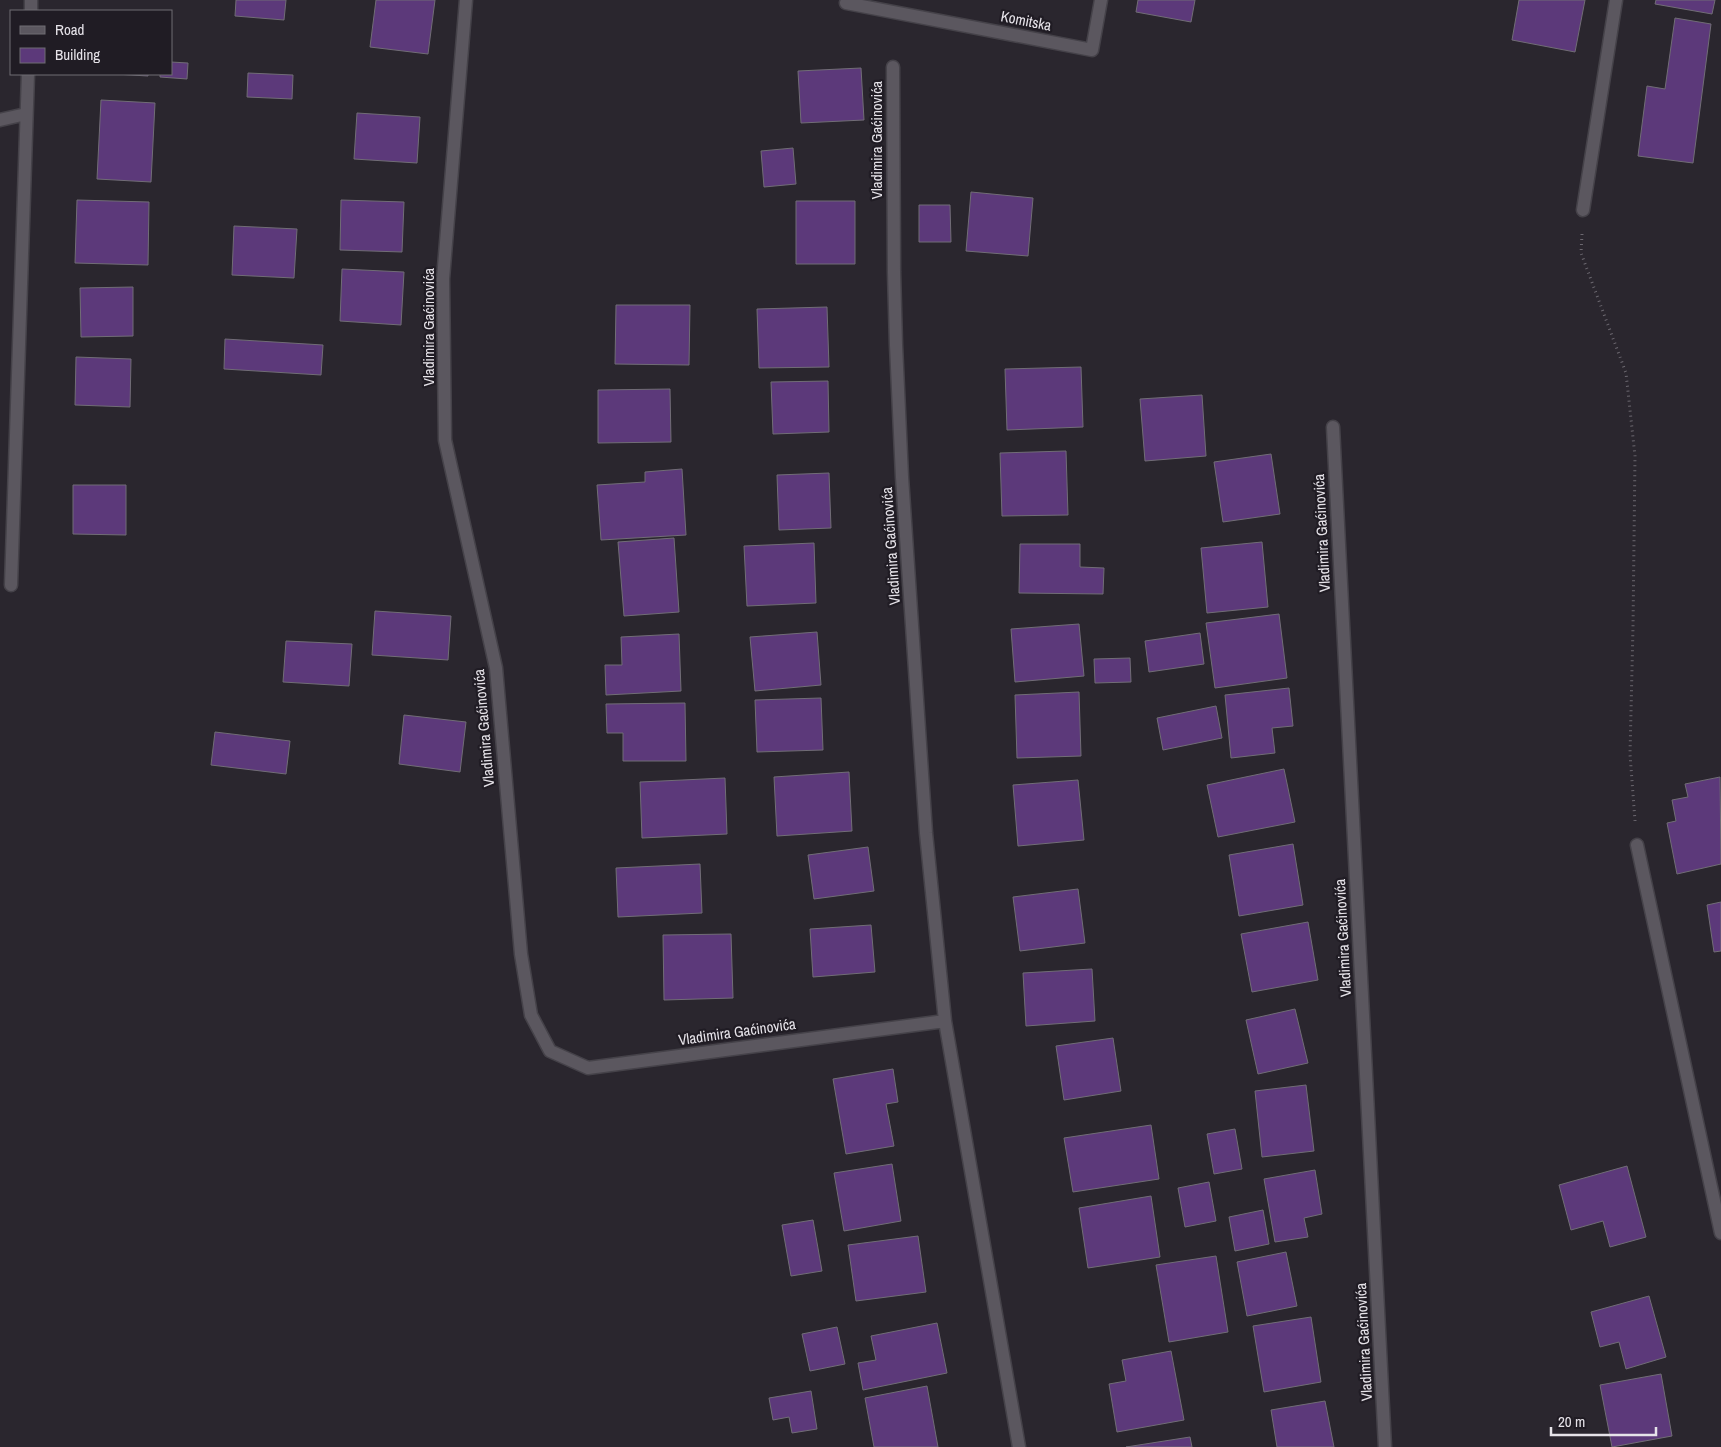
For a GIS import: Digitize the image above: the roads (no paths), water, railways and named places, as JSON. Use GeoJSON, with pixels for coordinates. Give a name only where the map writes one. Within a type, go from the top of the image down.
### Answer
{"type":"FeatureCollection","features":[{"type":"Feature","properties":{"kind":"street","name":"Vladimira Gaćinovića"},"geometry":{"type":"LineString","coordinates":[[466,0],[444,280],[445,440],[496,668],[521,954],[531,1014],[550,1051],[588,1068],[945,1021]]}},
{"type":"Feature","properties":{"kind":"street","name":"Komitska"},"geometry":{"type":"LineString","coordinates":[[846,3],[1092,50],[1101,0]]}},
{"type":"Feature","properties":{"kind":"street"},"geometry":{"type":"LineString","coordinates":[[1582,210],[1616,0]]}},
{"type":"Feature","properties":{"kind":"street","name":"Vladimira Gaćinovića"},"geometry":{"type":"LineString","coordinates":[[893,67],[894,272],[902,477],[926,833],[945,1021],[1020,1447]]}},
{"type":"Feature","properties":{"kind":"street"},"geometry":{"type":"LineString","coordinates":[[11,585],[28,75]]}},
{"type":"Feature","properties":{"kind":"street"},"geometry":{"type":"LineString","coordinates":[[0,120],[26,114]]}},
{"type":"Feature","properties":{"kind":"street","name":"Vladimira Gaćinovića"},"geometry":{"type":"LineString","coordinates":[[1333,426],[1385,1447]]}},
{"type":"Feature","properties":{"kind":"street"},"geometry":{"type":"LineString","coordinates":[[1637,845],[1721,1233]]}}]}
